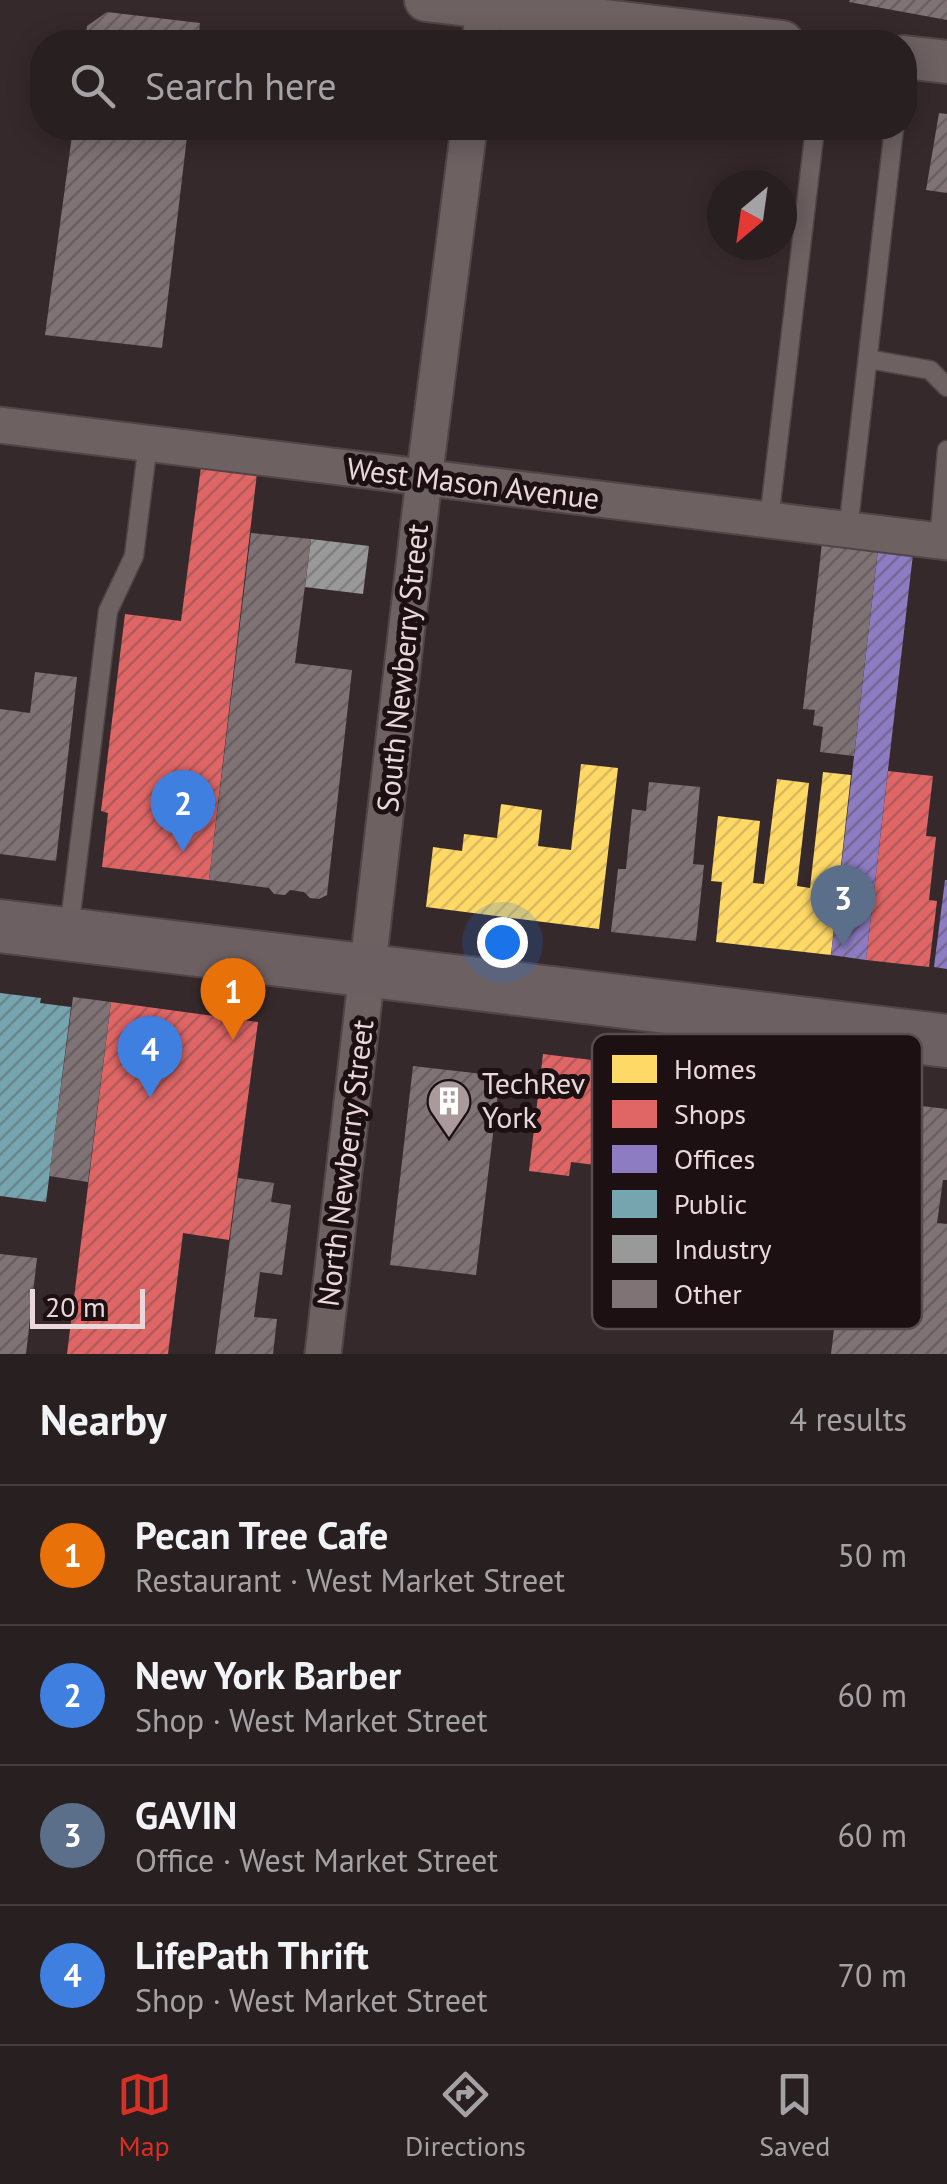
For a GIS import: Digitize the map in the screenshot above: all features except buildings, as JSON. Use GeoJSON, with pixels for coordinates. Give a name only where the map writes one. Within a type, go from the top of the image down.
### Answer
{"type":"FeatureCollection","features":[{"type":"Feature","properties":{"kind":"main road"},"geometry":{"type":"LineString","coordinates":[[0,926],[889,1034]]}},
{"type":"Feature","properties":{"kind":"main road"},"geometry":{"type":"LineString","coordinates":[[922,1038],[947,1041]]}},
{"type":"Feature","properties":{"kind":"street"},"geometry":{"type":"LineString","coordinates":[[426,0],[483,17],[638,30]]}},
{"type":"Feature","properties":{"kind":"street"},"geometry":{"type":"LineString","coordinates":[[917,59],[947,62]]}},
{"type":"Feature","properties":{"kind":"street","name":"South Newberry Street"},"geometry":{"type":"LineString","coordinates":[[369,971],[424,478],[467,140]]}},
{"type":"Feature","properties":{"kind":"street","name":"West Mason Avenue"},"geometry":{"type":"LineString","coordinates":[[0,425],[943,542]]}},
{"type":"Feature","properties":{"kind":"street","name":"North Newberry Street"},"geometry":{"type":"LineString","coordinates":[[322,1354],[369,971]]}},
{"type":"Feature","properties":{"kind":"lane"},"geometry":{"type":"LineString","coordinates":[[769,520],[814,140]]}},
{"type":"Feature","properties":{"kind":"lane"},"geometry":{"type":"LineString","coordinates":[[848,530],[893,140]]}},
{"type":"Feature","properties":{"kind":"lane"},"geometry":{"type":"LineString","coordinates":[[868,358],[930,370],[947,387]]}},
{"type":"Feature","properties":{"kind":"lane"},"geometry":{"type":"LineString","coordinates":[[68,936],[108,611],[134,556],[148,443]]}},
{"type":"Feature","properties":{"kind":"lane"},"geometry":{"type":"LineString","coordinates":[[943,542],[947,450]]}},
{"type":"Feature","properties":{"kind":"place","name":"New York Barber"},"geometry":{"type":"Point","coordinates":[183,852]}},
{"type":"Feature","properties":{"kind":"place","name":"GAVIN"},"geometry":{"type":"Point","coordinates":[843,947]}},
{"type":"Feature","properties":{"kind":"place","name":"Pecan Tree Cafe"},"geometry":{"type":"Point","coordinates":[233,1040]}},
{"type":"Feature","properties":{"kind":"place","name":"LifePath Thrift"},"geometry":{"type":"Point","coordinates":[150,1098]}},
{"type":"Feature","properties":{"kind":"place","name":"TechRev York"},"geometry":{"type":"Point","coordinates":[449,1139]}}]}
